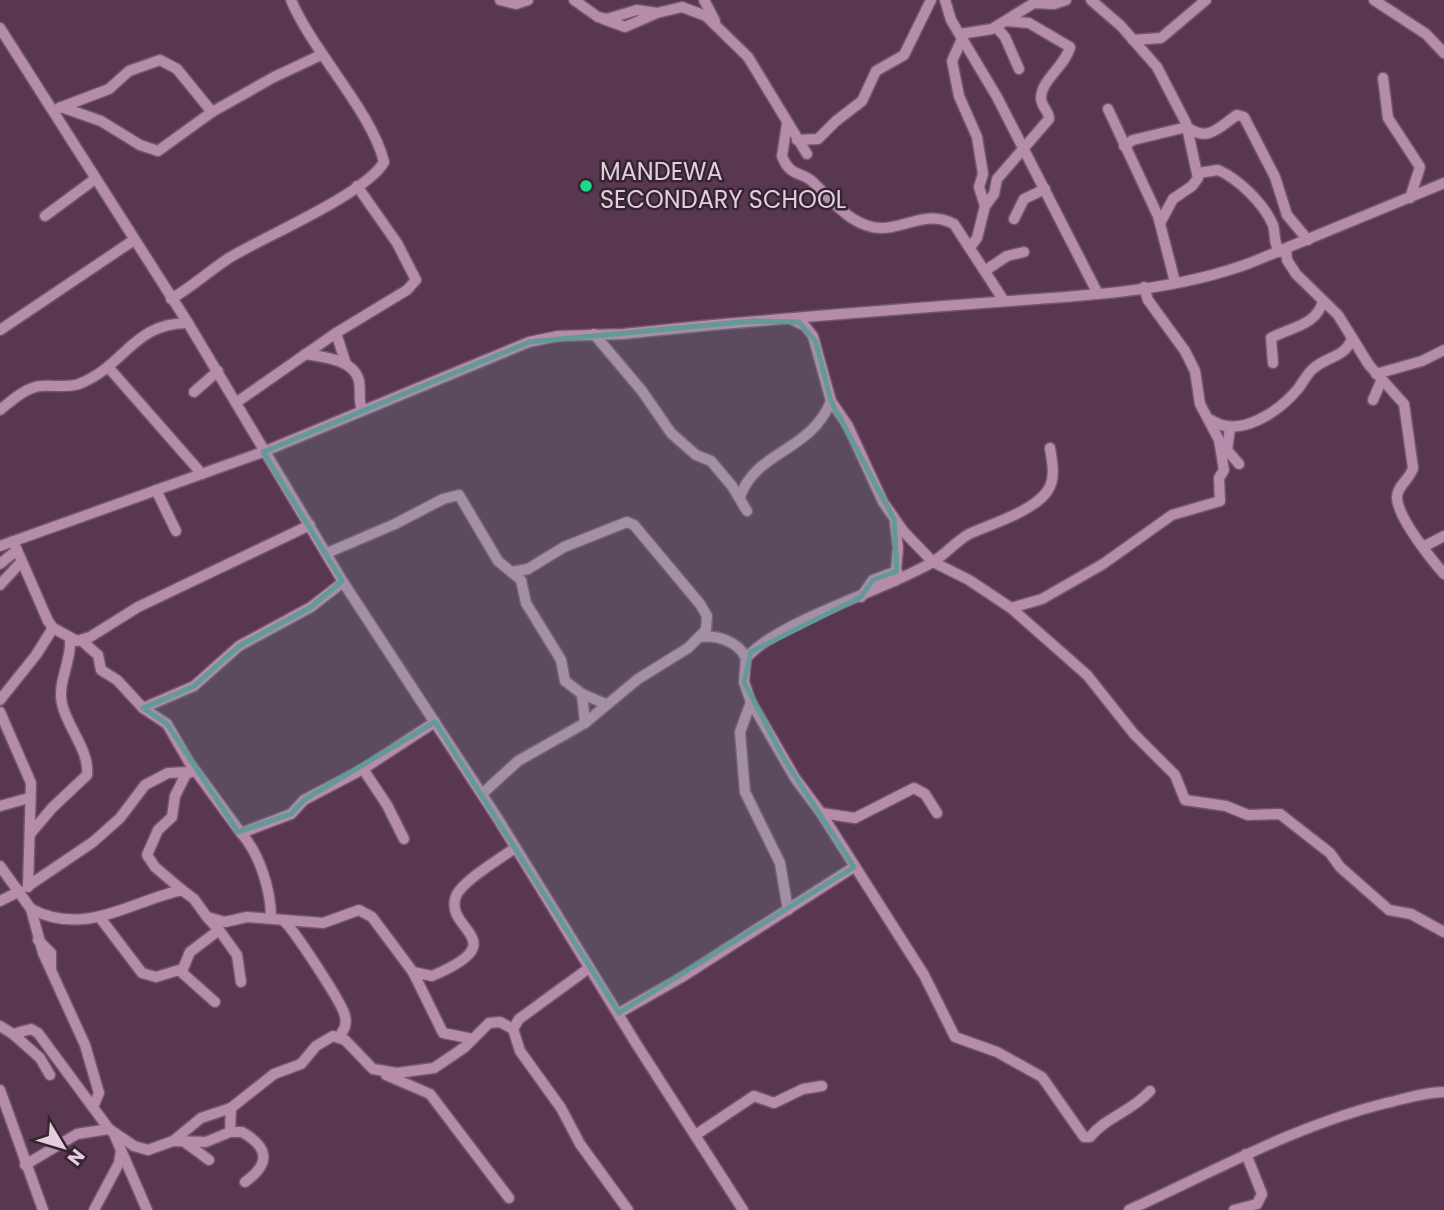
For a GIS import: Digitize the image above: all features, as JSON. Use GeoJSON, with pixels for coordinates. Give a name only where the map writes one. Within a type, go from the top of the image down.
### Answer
{"type":"FeatureCollection","features":[{"type":"Feature","properties":{"kind":"street"},"geometry":{"type":"LineString","coordinates":[[172,299],[229,258],[357,186],[380,169],[384,162],[382,153],[321,55],[291,0]]}},
{"type":"Feature","properties":{"kind":"street"},"geometry":{"type":"LineString","coordinates":[[500,0],[516,4],[528,0]]}},
{"type":"Feature","properties":{"kind":"street"},"geometry":{"type":"LineString","coordinates":[[574,0],[602,19],[637,10],[657,13],[682,7],[691,8],[716,24],[748,57],[807,154]]}},
{"type":"Feature","properties":{"kind":"street"},"geometry":{"type":"LineString","coordinates":[[704,0],[716,24]]}},
{"type":"Feature","properties":{"kind":"street"},"geometry":{"type":"LineString","coordinates":[[797,140],[818,139],[862,101],[876,71],[900,59],[908,50],[931,0]]}},
{"type":"Feature","properties":{"kind":"street"},"geometry":{"type":"LineString","coordinates":[[944,0],[1098,293]]}},
{"type":"Feature","properties":{"kind":"street"},"geometry":{"type":"LineString","coordinates":[[961,36],[996,27],[1034,3],[1054,4],[1066,0]]}},
{"type":"Feature","properties":{"kind":"street"},"geometry":{"type":"LineString","coordinates":[[1091,0],[1157,67],[1187,127],[1199,173],[1192,186],[1168,205],[1160,223]]}},
{"type":"Feature","properties":{"kind":"street"},"geometry":{"type":"LineString","coordinates":[[1133,40],[1161,38],[1206,0]]}},
{"type":"Feature","properties":{"kind":"street"},"geometry":{"type":"LineString","coordinates":[[1374,0],[1426,34],[1444,53]]}},
{"type":"Feature","properties":{"kind":"street"},"geometry":{"type":"LineString","coordinates":[[971,246],[977,238],[985,206],[994,194],[1000,175],[1049,119],[1041,94],[1067,58],[1070,47],[1038,27],[1006,21]]}},
{"type":"Feature","properties":{"kind":"street"},"geometry":{"type":"LineString","coordinates":[[996,27],[1005,37],[1019,69]]}},
{"type":"Feature","properties":{"kind":"street"},"geometry":{"type":"LineString","coordinates":[[0,28],[56,108],[95,179],[218,371],[263,452],[343,582],[482,794],[589,968],[744,1210]]}},
{"type":"Feature","properties":{"kind":"street"},"geometry":{"type":"LineString","coordinates":[[961,36],[954,52],[953,66],[959,96],[976,137],[983,174],[979,187],[985,206]]}},
{"type":"Feature","properties":{"kind":"street"},"geometry":{"type":"LineString","coordinates":[[56,108],[101,121],[140,145],[158,151],[212,112],[274,77],[321,55]]}},
{"type":"Feature","properties":{"kind":"street"},"geometry":{"type":"LineString","coordinates":[[56,108],[109,89],[129,71],[160,60],[177,69],[212,112]]}},
{"type":"Feature","properties":{"kind":"street"},"geometry":{"type":"LineString","coordinates":[[1384,78],[1388,118],[1419,163],[1420,172],[1410,190],[1410,198]]}},
{"type":"Feature","properties":{"kind":"street"},"geometry":{"type":"LineString","coordinates":[[1108,109],[1160,223],[1175,282]]}},
{"type":"Feature","properties":{"kind":"street"},"geometry":{"type":"LineString","coordinates":[[1124,146],[1133,140],[1187,127],[1204,135],[1216,132],[1237,116],[1247,120],[1275,177],[1287,215],[1308,240]]}},
{"type":"Feature","properties":{"kind":"street"},"geometry":{"type":"LineString","coordinates":[[787,124],[782,156],[795,174],[812,181],[830,202],[845,214],[877,227],[889,228],[932,218],[949,221],[959,228],[1004,301]]}},
{"type":"Feature","properties":{"kind":"street"},"geometry":{"type":"LineString","coordinates":[[1199,173],[1218,170],[1244,187],[1271,223],[1275,245],[1283,251],[1296,274],[1338,315],[1379,377],[1406,408],[1407,439],[1413,468],[1397,499],[1423,547],[1444,574]]}},
{"type":"Feature","properties":{"kind":"street"},"geometry":{"type":"LineString","coordinates":[[45,216],[95,179]]}},
{"type":"Feature","properties":{"kind":"street"},"geometry":{"type":"LineString","coordinates":[[237,402],[336,333],[407,290],[416,280],[397,243],[357,186]]}},
{"type":"Feature","properties":{"kind":"street"},"geometry":{"type":"LineString","coordinates":[[0,546],[15,545],[263,452],[529,342],[594,334],[1098,293],[1175,282],[1227,272],[1441,186]]}},
{"type":"Feature","properties":{"kind":"street"},"geometry":{"type":"LineString","coordinates":[[1014,219],[1024,199],[1045,189]]}},
{"type":"Feature","properties":{"kind":"street"},"geometry":{"type":"LineString","coordinates":[[0,330],[134,240]]}},
{"type":"Feature","properties":{"kind":"street"},"geometry":{"type":"LineString","coordinates":[[986,270],[1007,257],[1024,252]]}},
{"type":"Feature","properties":{"kind":"street"},"geometry":{"type":"LineString","coordinates":[[1011,608],[1042,599],[1103,564],[1172,514],[1219,503],[1219,478],[1224,467],[1219,440],[1210,419],[1201,408],[1190,361],[1147,300],[1144,287]]}},
{"type":"Feature","properties":{"kind":"street"},"geometry":{"type":"LineString","coordinates":[[1273,363],[1271,338],[1312,320],[1323,301]]}},
{"type":"Feature","properties":{"kind":"street"},"geometry":{"type":"LineString","coordinates":[[790,318],[805,326],[813,336],[831,401],[848,426],[874,486],[894,519],[933,562],[970,580],[1011,608],[1094,682],[1134,734],[1175,775],[1185,800],[1226,806],[1248,815],[1280,814],[1330,853],[1340,867],[1389,910],[1411,914],[1444,932]]}},
{"type":"Feature","properties":{"kind":"street"},"geometry":{"type":"LineString","coordinates":[[0,410],[20,394],[38,386],[75,385],[109,368],[119,355],[153,328],[188,323]]}},
{"type":"Feature","properties":{"kind":"street"},"geometry":{"type":"LineString","coordinates":[[336,333],[346,364],[357,376],[362,410]]}},
{"type":"Feature","properties":{"kind":"street"},"geometry":{"type":"LineString","coordinates":[[594,334],[642,391],[671,433],[696,455],[711,461],[740,497],[747,511]]}},
{"type":"Feature","properties":{"kind":"street"},"geometry":{"type":"LineString","coordinates":[[1210,419],[1230,428],[1265,417],[1294,393],[1314,368],[1346,350],[1352,338]]}},
{"type":"Feature","properties":{"kind":"street"},"geometry":{"type":"LineString","coordinates":[[1379,377],[1444,351]]}},
{"type":"Feature","properties":{"kind":"street"},"geometry":{"type":"LineString","coordinates":[[305,354],[346,364]]}},
{"type":"Feature","properties":{"kind":"street"},"geometry":{"type":"LineString","coordinates":[[109,368],[202,474]]}},
{"type":"Feature","properties":{"kind":"street"},"geometry":{"type":"LineString","coordinates":[[194,392],[218,371]]}},
{"type":"Feature","properties":{"kind":"street"},"geometry":{"type":"LineString","coordinates":[[1373,400],[1379,377]]}},
{"type":"Feature","properties":{"kind":"street"},"geometry":{"type":"LineString","coordinates":[[740,497],[753,473],[818,427],[831,401]]}},
{"type":"Feature","properties":{"kind":"street"},"geometry":{"type":"LineString","coordinates":[[1230,428],[1227,450],[1239,464]]}},
{"type":"Feature","properties":{"kind":"street"},"geometry":{"type":"LineString","coordinates":[[746,658],[790,629],[861,597],[896,576],[933,562],[960,540],[1001,521],[1043,496],[1051,483],[1050,448]]}},
{"type":"Feature","properties":{"kind":"street"},"geometry":{"type":"LineString","coordinates":[[156,490],[176,531]]}},
{"type":"Feature","properties":{"kind":"street"},"geometry":{"type":"LineString","coordinates":[[327,553],[395,524],[443,499],[459,495],[498,561],[521,580],[526,603],[557,650],[565,681],[582,694],[606,704]]}},
{"type":"Feature","properties":{"kind":"street"},"geometry":{"type":"LineString","coordinates":[[894,519],[898,548],[896,576]]}},
{"type":"Feature","properties":{"kind":"street"},"geometry":{"type":"LineString","coordinates":[[482,794],[518,761],[584,723],[606,704],[700,637],[708,622],[705,612],[686,585],[631,523],[622,523],[602,535],[564,547],[528,569],[512,572]]}},
{"type":"Feature","properties":{"kind":"street"},"geometry":{"type":"LineString","coordinates":[[82,641],[138,607],[310,525]]}},
{"type":"Feature","properties":{"kind":"street"},"geometry":{"type":"LineString","coordinates":[[1423,547],[1444,537]]}},
{"type":"Feature","properties":{"kind":"street"},"geometry":{"type":"LineString","coordinates":[[15,545],[53,628],[70,639],[82,641],[98,655],[101,670],[117,680],[143,708],[167,724],[192,772],[252,845],[260,870],[267,881],[271,918]]}},
{"type":"Feature","properties":{"kind":"street"},"geometry":{"type":"LineString","coordinates":[[0,564],[15,545]]}},
{"type":"Feature","properties":{"kind":"street"},"geometry":{"type":"LineString","coordinates":[[0,585],[21,562]]}},
{"type":"Feature","properties":{"kind":"street"},"geometry":{"type":"LineString","coordinates":[[143,708],[194,686],[239,646],[311,607],[343,582]]}},
{"type":"Feature","properties":{"kind":"street"},"geometry":{"type":"LineString","coordinates":[[0,700],[36,655],[53,628]]}},
{"type":"Feature","properties":{"kind":"street"},"geometry":{"type":"LineString","coordinates":[[700,637],[716,635],[743,653],[746,658],[744,682],[751,702],[795,778],[821,813],[924,975],[955,1037],[1003,1055],[1042,1077],[1080,1133],[1090,1137],[1098,1126],[1121,1116],[1150,1091]]}},
{"type":"Feature","properties":{"kind":"street"},"geometry":{"type":"LineString","coordinates":[[30,834],[52,808],[87,775],[86,760],[68,722],[61,697],[70,639]]}},
{"type":"Feature","properties":{"kind":"street"},"geometry":{"type":"LineString","coordinates":[[582,694],[584,723]]}},
{"type":"Feature","properties":{"kind":"street"},"geometry":{"type":"LineString","coordinates":[[132,697],[155,702]]}},
{"type":"Feature","properties":{"kind":"street"},"geometry":{"type":"LineString","coordinates":[[751,702],[740,732],[745,792],[784,873],[788,910]]}},
{"type":"Feature","properties":{"kind":"street"},"geometry":{"type":"LineString","coordinates":[[0,712],[30,776],[30,834],[24,892]]}},
{"type":"Feature","properties":{"kind":"street"},"geometry":{"type":"LineString","coordinates":[[242,833],[291,814],[304,800],[363,769],[435,722]]}},
{"type":"Feature","properties":{"kind":"street"},"geometry":{"type":"LineString","coordinates":[[363,769],[387,805],[404,839]]}},
{"type":"Feature","properties":{"kind":"street"},"geometry":{"type":"LineString","coordinates":[[192,772],[175,796],[172,817],[154,836],[147,855],[155,867],[190,895],[219,930],[237,956],[241,982]]}},
{"type":"Feature","properties":{"kind":"street"},"geometry":{"type":"LineString","coordinates":[[0,901],[24,892],[93,842],[120,818],[145,785],[169,773],[192,772]]}},
{"type":"Feature","properties":{"kind":"street"},"geometry":{"type":"LineString","coordinates":[[821,813],[855,818],[914,788],[925,794],[937,813]]}},
{"type":"Feature","properties":{"kind":"street"},"geometry":{"type":"LineString","coordinates":[[0,806],[29,798]]}},
{"type":"Feature","properties":{"kind":"street"},"geometry":{"type":"LineString","coordinates":[[413,972],[432,976],[466,958],[474,947],[474,939],[457,916],[456,897],[468,883],[515,848]]}},
{"type":"Feature","properties":{"kind":"street"},"geometry":{"type":"LineString","coordinates":[[0,866],[24,892],[32,909],[37,936],[88,1056],[100,1096],[93,1107]]}},
{"type":"Feature","properties":{"kind":"street"},"geometry":{"type":"LineString","coordinates":[[618,1013],[655,994],[854,867]]}},
{"type":"Feature","properties":{"kind":"street"},"geometry":{"type":"LineString","coordinates":[[32,909],[48,917],[76,922],[101,919],[141,902],[182,890]]}},
{"type":"Feature","properties":{"kind":"street"},"geometry":{"type":"LineString","coordinates":[[207,917],[225,922],[247,917],[323,923],[352,912],[366,912],[413,972],[443,1032],[473,1039]]}},
{"type":"Feature","properties":{"kind":"street"},"geometry":{"type":"LineString","coordinates":[[37,936],[48,917]]}},
{"type":"Feature","properties":{"kind":"street"},"geometry":{"type":"LineString","coordinates":[[101,919],[142,973],[156,977],[175,970],[182,971],[215,1002]]}},
{"type":"Feature","properties":{"kind":"street"},"geometry":{"type":"LineString","coordinates":[[284,921],[300,939],[343,1011],[345,1028],[339,1037]]}},
{"type":"Feature","properties":{"kind":"street"},"geometry":{"type":"LineString","coordinates":[[182,971],[190,952],[219,930]]}},
{"type":"Feature","properties":{"kind":"street"},"geometry":{"type":"LineString","coordinates":[[589,968],[527,1012],[513,1028],[514,1040],[529,1066],[554,1098],[580,1144],[628,1210]]}},
{"type":"Feature","properties":{"kind":"street"},"geometry":{"type":"LineString","coordinates":[[379,1072],[411,1073],[434,1068],[473,1039],[489,1023],[500,1022],[513,1028]]}},
{"type":"Feature","properties":{"kind":"street"},"geometry":{"type":"LineString","coordinates":[[0,1026],[28,1029],[41,1036],[112,1131],[132,1169],[146,1210]]}},
{"type":"Feature","properties":{"kind":"street"},"geometry":{"type":"LineString","coordinates":[[0,1026],[40,1058],[50,1075]]}},
{"type":"Feature","properties":{"kind":"street"},"geometry":{"type":"LineString","coordinates":[[13,1034],[28,1029]]}},
{"type":"Feature","properties":{"kind":"street"},"geometry":{"type":"LineString","coordinates":[[25,1165],[77,1134],[112,1131],[143,1149],[154,1150],[179,1139],[201,1118],[231,1108],[274,1074],[301,1064],[325,1039],[339,1037],[351,1045],[366,1065],[429,1094],[509,1198]]}},
{"type":"Feature","properties":{"kind":"street"},"geometry":{"type":"LineString","coordinates":[[697,1134],[754,1096],[774,1103],[803,1089],[822,1086]]}},
{"type":"Feature","properties":{"kind":"street"},"geometry":{"type":"LineString","coordinates":[[0,1090],[43,1210]]}},
{"type":"Feature","properties":{"kind":"street"},"geometry":{"type":"LineString","coordinates":[[1129,1210],[1246,1154],[1341,1114],[1422,1094],[1444,1092]]}},
{"type":"Feature","properties":{"kind":"street"},"geometry":{"type":"LineString","coordinates":[[230,1132],[231,1108]]}},
{"type":"Feature","properties":{"kind":"street"},"geometry":{"type":"LineString","coordinates":[[179,1139],[212,1140],[230,1132],[247,1135],[263,1152],[262,1167],[245,1182]]}},
{"type":"Feature","properties":{"kind":"street"},"geometry":{"type":"LineString","coordinates":[[179,1139],[209,1160]]}},
{"type":"Feature","properties":{"kind":"street"},"geometry":{"type":"LineString","coordinates":[[94,1210],[119,1163],[121,1151]]}},
{"type":"Feature","properties":{"kind":"street"},"geometry":{"type":"LineString","coordinates":[[1234,1210],[1257,1204],[1262,1194],[1246,1154]]}},
{"type":"Feature","properties":{"kind":"street"},"geometry":{"type":"LineString","coordinates":[[32,1210],[39,1199]]}},
{"type":"Feature","properties":{"kind":"highlighted area"},"geometry":{"type":"Polygon","coordinates":[[[751,321],[799,322],[816,342],[831,401],[894,519],[897,571],[873,580],[861,597],[751,652],[744,682],[784,759],[854,867],[619,1013],[435,722],[304,800],[291,814],[238,832],[167,724],[143,708],[194,686],[239,646],[311,607],[342,581],[263,452],[529,342],[751,321]]]}},
{"type":"Feature","properties":{"kind":"place","name":"MANDEWA SECONDARY SCHOOL"},"geometry":{"type":"Point","coordinates":[586,186]}}]}
